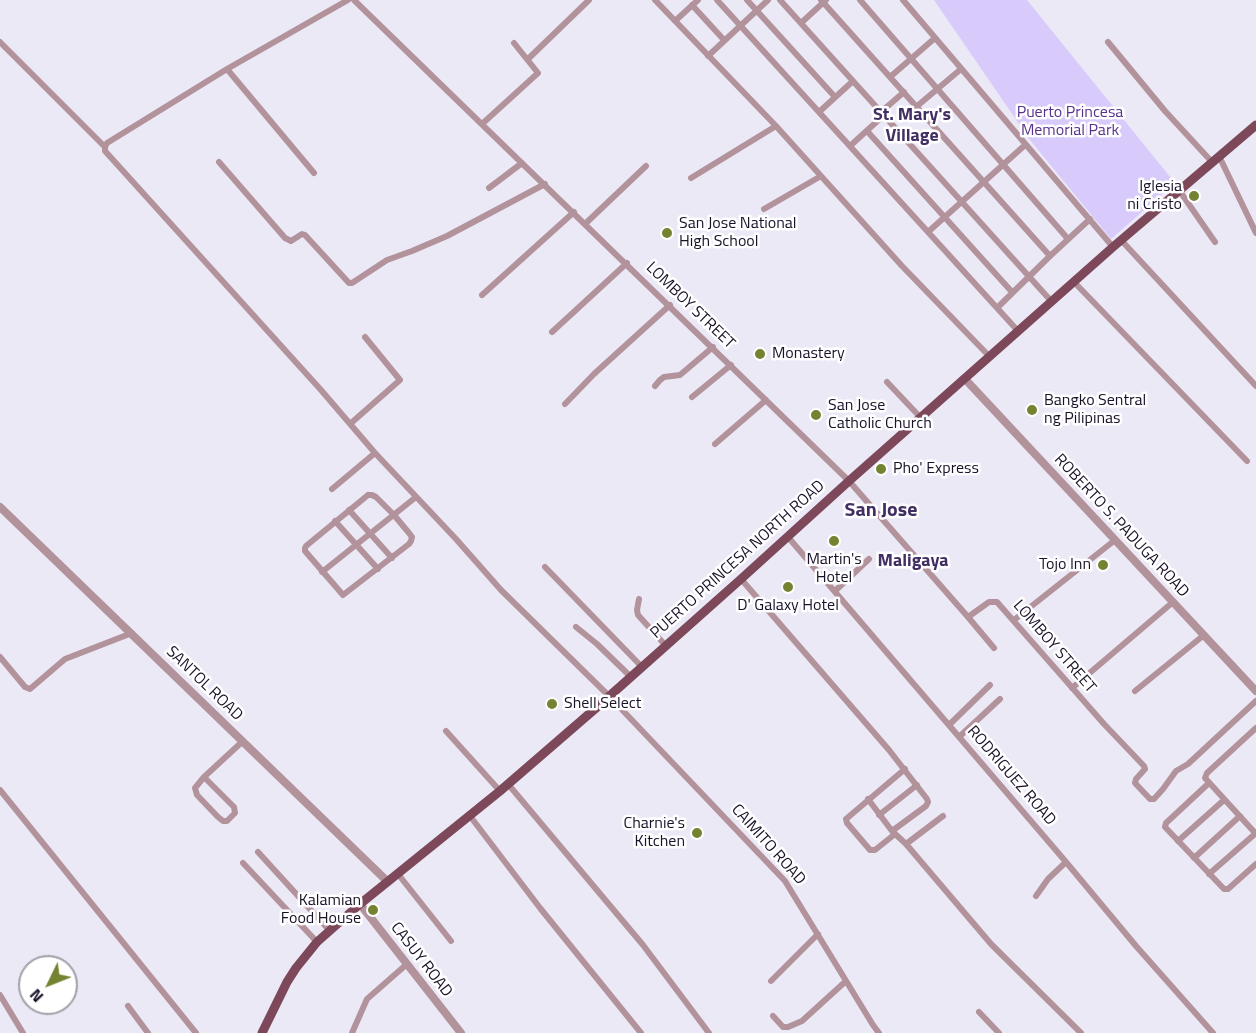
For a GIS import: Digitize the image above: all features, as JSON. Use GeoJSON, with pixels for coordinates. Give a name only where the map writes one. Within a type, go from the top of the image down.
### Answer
{"type":"FeatureCollection","features":[{"type":"Feature","properties":{"kind":"main road","name":"PUERTO PRINCESA NORTH ROAD"},"geometry":{"type":"LineString","coordinates":[[262,1033],[291,975],[317,942],[360,904],[508,784],[1113,247],[1256,126]]}},
{"type":"Feature","properties":{"kind":"street"},"geometry":{"type":"LineString","coordinates":[[105,147],[117,137],[227,69],[348,0]]}},
{"type":"Feature","properties":{"kind":"street","name":"LOMBOY STREET"},"geometry":{"type":"LineString","coordinates":[[354,0],[849,481],[968,617],[992,601],[997,602],[1144,766],[1145,769],[1135,783],[1150,799],[1152,800],[1162,791],[1176,771],[1188,764],[1256,701]]}},
{"type":"Feature","properties":{"kind":"street"},"geometry":{"type":"LineString","coordinates":[[528,59],[590,0]]}},
{"type":"Feature","properties":{"kind":"street"},"geometry":{"type":"LineString","coordinates":[[717,0],[1018,331]]}},
{"type":"Feature","properties":{"kind":"street"},"geometry":{"type":"LineString","coordinates":[[747,0],[835,97]]}},
{"type":"Feature","properties":{"kind":"street"},"geometry":{"type":"LineString","coordinates":[[708,56],[768,0]]}},
{"type":"Feature","properties":{"kind":"street"},"geometry":{"type":"LineString","coordinates":[[780,0],[1052,302]]}},
{"type":"Feature","properties":{"kind":"street"},"geometry":{"type":"LineString","coordinates":[[860,0],[1068,239]]}},
{"type":"Feature","properties":{"kind":"street"},"geometry":{"type":"LineString","coordinates":[[903,0],[1113,247]]}},
{"type":"Feature","properties":{"kind":"street"},"geometry":{"type":"LineString","coordinates":[[801,23],[824,1],[1050,256]]}},
{"type":"Feature","properties":{"kind":"street"},"geometry":{"type":"LineString","coordinates":[[660,2],[902,266],[990,357]]}},
{"type":"Feature","properties":{"kind":"street"},"geometry":{"type":"LineString","coordinates":[[675,21],[695,2],[724,40]]}},
{"type":"Feature","properties":{"kind":"street"},"geometry":{"type":"LineString","coordinates":[[890,77],[935,38]]}},
{"type":"Feature","properties":{"kind":"street","name":"CAIMITO ROAD"},"geometry":{"type":"LineString","coordinates":[[0,42],[105,147],[108,155],[501,590],[609,696],[785,881],[879,1033]]}},
{"type":"Feature","properties":{"kind":"street"},"geometry":{"type":"LineString","coordinates":[[1108,42],[1158,102],[1216,159],[1256,233]]}},
{"type":"Feature","properties":{"kind":"street"},"geometry":{"type":"LineString","coordinates":[[482,124],[538,73],[514,43]]}},
{"type":"Feature","properties":{"kind":"street"},"geometry":{"type":"LineString","coordinates":[[227,69],[314,173]]}},
{"type":"Feature","properties":{"kind":"street"},"geometry":{"type":"LineString","coordinates":[[916,106],[961,69]]}},
{"type":"Feature","properties":{"kind":"street"},"geometry":{"type":"LineString","coordinates":[[819,112],[853,81]]}},
{"type":"Feature","properties":{"kind":"street"},"geometry":{"type":"LineString","coordinates":[[850,146],[903,92]]}},
{"type":"Feature","properties":{"kind":"street"},"geometry":{"type":"LineString","coordinates":[[691,178],[776,126]]}},
{"type":"Feature","properties":{"kind":"street"},"geometry":{"type":"LineString","coordinates":[[867,131],[1012,292]]}},
{"type":"Feature","properties":{"kind":"street"},"geometry":{"type":"LineString","coordinates":[[928,232],[1025,144]]}},
{"type":"Feature","properties":{"kind":"street"},"geometry":{"type":"LineString","coordinates":[[219,162],[285,238],[291,241],[302,234],[305,235],[349,284],[387,260],[447,236],[544,184]]}},
{"type":"Feature","properties":{"kind":"street"},"geometry":{"type":"LineString","coordinates":[[489,188],[522,163]]}},
{"type":"Feature","properties":{"kind":"street"},"geometry":{"type":"LineString","coordinates":[[585,224],[646,166]]}},
{"type":"Feature","properties":{"kind":"street"},"geometry":{"type":"LineString","coordinates":[[764,209],[821,176]]}},
{"type":"Feature","properties":{"kind":"street"},"geometry":{"type":"LineString","coordinates":[[1179,190],[1215,242]]}},
{"type":"Feature","properties":{"kind":"street"},"geometry":{"type":"LineString","coordinates":[[482,295],[574,212]]}},
{"type":"Feature","properties":{"kind":"street"},"geometry":{"type":"LineString","coordinates":[[997,308],[1090,219]]}},
{"type":"Feature","properties":{"kind":"street"},"geometry":{"type":"LineString","coordinates":[[1121,240],[1256,386]]}},
{"type":"Feature","properties":{"kind":"street"},"geometry":{"type":"LineString","coordinates":[[552,332],[627,263]]}},
{"type":"Feature","properties":{"kind":"street"},"geometry":{"type":"LineString","coordinates":[[1074,282],[1247,461]]}},
{"type":"Feature","properties":{"kind":"street"},"geometry":{"type":"LineString","coordinates":[[565,404],[594,374],[670,305]]}},
{"type":"Feature","properties":{"kind":"street"},"geometry":{"type":"LineString","coordinates":[[350,424],[400,380],[365,337]]}},
{"type":"Feature","properties":{"kind":"street"},"geometry":{"type":"LineString","coordinates":[[655,386],[664,377],[680,375],[713,347]]}},
{"type":"Feature","properties":{"kind":"street"},"geometry":{"type":"LineString","coordinates":[[692,397],[731,364]]}},
{"type":"Feature","properties":{"kind":"street","name":"ROBERTO S. PADUGA ROAD"},"geometry":{"type":"LineString","coordinates":[[965,379],[1256,691]]}},
{"type":"Feature","properties":{"kind":"street"},"geometry":{"type":"LineString","coordinates":[[887,382],[921,418]]}},
{"type":"Feature","properties":{"kind":"street"},"geometry":{"type":"LineString","coordinates":[[715,444],[766,400]]}},
{"type":"Feature","properties":{"kind":"street"},"geometry":{"type":"LineString","coordinates":[[332,489],[375,453]]}},
{"type":"Feature","properties":{"kind":"street"},"geometry":{"type":"LineString","coordinates":[[372,495],[394,515],[412,537],[409,544],[343,595],[305,551],[305,548],[349,510],[364,497],[372,495]]}},
{"type":"Feature","properties":{"kind":"street"},"geometry":{"type":"LineString","coordinates":[[322,572],[416,497]]}},
{"type":"Feature","properties":{"kind":"street","name":"SANTOL ROAD"},"geometry":{"type":"LineString","coordinates":[[0,507],[388,882]]}},
{"type":"Feature","properties":{"kind":"street"},"geometry":{"type":"LineString","coordinates":[[349,510],[392,558]]}},
{"type":"Feature","properties":{"kind":"street"},"geometry":{"type":"LineString","coordinates":[[335,521],[378,569]]}},
{"type":"Feature","properties":{"kind":"street","name":"RODRIGUEZ ROAD"},"geometry":{"type":"LineString","coordinates":[[788,537],[1136,946],[1213,1033]]}},
{"type":"Feature","properties":{"kind":"street"},"geometry":{"type":"LineString","coordinates":[[1014,620],[1115,540]]}},
{"type":"Feature","properties":{"kind":"street"},"geometry":{"type":"LineString","coordinates":[[835,591],[869,559]]}},
{"type":"Feature","properties":{"kind":"street"},"geometry":{"type":"LineString","coordinates":[[545,567],[642,667]]}},
{"type":"Feature","properties":{"kind":"street"},"geometry":{"type":"LineString","coordinates":[[741,579],[905,769],[927,799],[928,804],[875,850],[870,850],[846,823],[846,818],[905,769]]}},
{"type":"Feature","properties":{"kind":"street"},"geometry":{"type":"LineString","coordinates":[[639,599],[638,615],[666,646]]}},
{"type":"Feature","properties":{"kind":"street"},"geometry":{"type":"LineString","coordinates":[[1072,688],[1173,602]]}},
{"type":"Feature","properties":{"kind":"street"},"geometry":{"type":"LineString","coordinates":[[968,617],[994,648]]}},
{"type":"Feature","properties":{"kind":"street"},"geometry":{"type":"LineString","coordinates":[[576,627],[631,677]]}},
{"type":"Feature","properties":{"kind":"street"},"geometry":{"type":"LineString","coordinates":[[0,657],[25,687],[30,689],[65,659],[132,633]]}},
{"type":"Feature","properties":{"kind":"street"},"geometry":{"type":"LineString","coordinates":[[1136,691],[1204,635]]}},
{"type":"Feature","properties":{"kind":"street"},"geometry":{"type":"LineString","coordinates":[[949,725],[990,685]]}},
{"type":"Feature","properties":{"kind":"street"},"geometry":{"type":"LineString","coordinates":[[959,737],[1000,699]]}},
{"type":"Feature","properties":{"kind":"street"},"geometry":{"type":"LineString","coordinates":[[1209,874],[1256,833],[1205,778],[1207,773],[1256,728]]}},
{"type":"Feature","properties":{"kind":"street"},"geometry":{"type":"LineString","coordinates":[[446,731],[500,790]]}},
{"type":"Feature","properties":{"kind":"street"},"geometry":{"type":"LineString","coordinates":[[204,777],[234,807],[236,812],[227,821],[221,820],[196,792],[196,786],[204,777],[243,741]]}},
{"type":"Feature","properties":{"kind":"street"},"geometry":{"type":"LineString","coordinates":[[1209,783],[1165,824],[1165,827],[1226,890],[1256,864]]}},
{"type":"Feature","properties":{"kind":"street"},"geometry":{"type":"LineString","coordinates":[[508,784],[643,945],[709,1033]]}},
{"type":"Feature","properties":{"kind":"street"},"geometry":{"type":"LineString","coordinates":[[879,815],[917,785]]}},
{"type":"Feature","properties":{"kind":"street"},"geometry":{"type":"LineString","coordinates":[[0,790],[196,1033]]}},
{"type":"Feature","properties":{"kind":"street"},"geometry":{"type":"LineString","coordinates":[[868,800],[893,833],[906,844],[991,944],[1081,1033]]}},
{"type":"Feature","properties":{"kind":"street"},"geometry":{"type":"LineString","coordinates":[[1178,841],[1224,800]]}},
{"type":"Feature","properties":{"kind":"street"},"geometry":{"type":"LineString","coordinates":[[470,816],[540,908],[641,1033]]}},
{"type":"Feature","properties":{"kind":"street"},"geometry":{"type":"LineString","coordinates":[[906,844],[943,816]]}},
{"type":"Feature","properties":{"kind":"street"},"geometry":{"type":"LineString","coordinates":[[1194,858],[1240,816]]}},
{"type":"Feature","properties":{"kind":"street"},"geometry":{"type":"LineString","coordinates":[[258,852],[330,931]]}},
{"type":"Feature","properties":{"kind":"street"},"geometry":{"type":"LineString","coordinates":[[1036,896],[1048,879],[1066,862]]}},
{"type":"Feature","properties":{"kind":"street"},"geometry":{"type":"LineString","coordinates":[[243,863],[317,942]]}},
{"type":"Feature","properties":{"kind":"street"},"geometry":{"type":"LineString","coordinates":[[398,874],[451,941]]}},
{"type":"Feature","properties":{"kind":"street","name":"CASUY ROAD"},"geometry":{"type":"LineString","coordinates":[[360,904],[461,1033]]}},
{"type":"Feature","properties":{"kind":"street"},"geometry":{"type":"LineString","coordinates":[[771,981],[818,934]]}},
{"type":"Feature","properties":{"kind":"street"},"geometry":{"type":"LineString","coordinates":[[352,1033],[367,999],[407,964]]}},
{"type":"Feature","properties":{"kind":"street"},"geometry":{"type":"LineString","coordinates":[[773,1016],[783,1027],[802,1021],[846,981]]}},
{"type":"Feature","properties":{"kind":"street"},"geometry":{"type":"LineString","coordinates":[[0,996],[23,1033]]}},
{"type":"Feature","properties":{"kind":"street"},"geometry":{"type":"LineString","coordinates":[[128,1006],[148,1033]]}},
{"type":"Feature","properties":{"kind":"street"},"geometry":{"type":"LineString","coordinates":[[979,1012],[999,1033]]}},
{"type":"Feature","properties":{"kind":"green space","name":"Puerto Princesa Memorial Park"},"geometry":{"type":"Polygon","coordinates":[[[934,0],[1027,0],[1175,183],[1111,239],[1030,140],[934,0]]]}},
{"type":"Feature","properties":{"kind":"place","name":"Iglesia ni Cristo"},"geometry":{"type":"Point","coordinates":[1194,196]}},
{"type":"Feature","properties":{"kind":"place","name":"San Jose National High School"},"geometry":{"type":"Point","coordinates":[667,233]}},
{"type":"Feature","properties":{"kind":"place","name":"Monastery"},"geometry":{"type":"Point","coordinates":[760,354]}},
{"type":"Feature","properties":{"kind":"place","name":"Bangko Sentral ng Pilipinas"},"geometry":{"type":"Point","coordinates":[1032,410]}},
{"type":"Feature","properties":{"kind":"place","name":"San Jose Catholic Church"},"geometry":{"type":"Point","coordinates":[816,415]}},
{"type":"Feature","properties":{"kind":"place","name":"Pho' Express"},"geometry":{"type":"Point","coordinates":[881,469]}},
{"type":"Feature","properties":{"kind":"place","name":"Martin's Hotel"},"geometry":{"type":"Point","coordinates":[834,541]}},
{"type":"Feature","properties":{"kind":"place","name":"Tojo Inn"},"geometry":{"type":"Point","coordinates":[1103,565]}},
{"type":"Feature","properties":{"kind":"place","name":"D' Galaxy Hotel"},"geometry":{"type":"Point","coordinates":[788,587]}},
{"type":"Feature","properties":{"kind":"place","name":"Shell Select"},"geometry":{"type":"Point","coordinates":[552,704]}},
{"type":"Feature","properties":{"kind":"place","name":"Charnie's Kitchen"},"geometry":{"type":"Point","coordinates":[697,833]}},
{"type":"Feature","properties":{"kind":"place","name":"Kalamian Food House"},"geometry":{"type":"Point","coordinates":[373,910]}},
{"type":"Feature","properties":{"kind":"district","name":"St. Mary's Village"},"geometry":{"type":"Point","coordinates":[912,126]}},
{"type":"Feature","properties":{"kind":"district","name":"San Jose"},"geometry":{"type":"Point","coordinates":[881,511]}},
{"type":"Feature","properties":{"kind":"district","name":"Maligaya"},"geometry":{"type":"Point","coordinates":[913,562]}}]}
